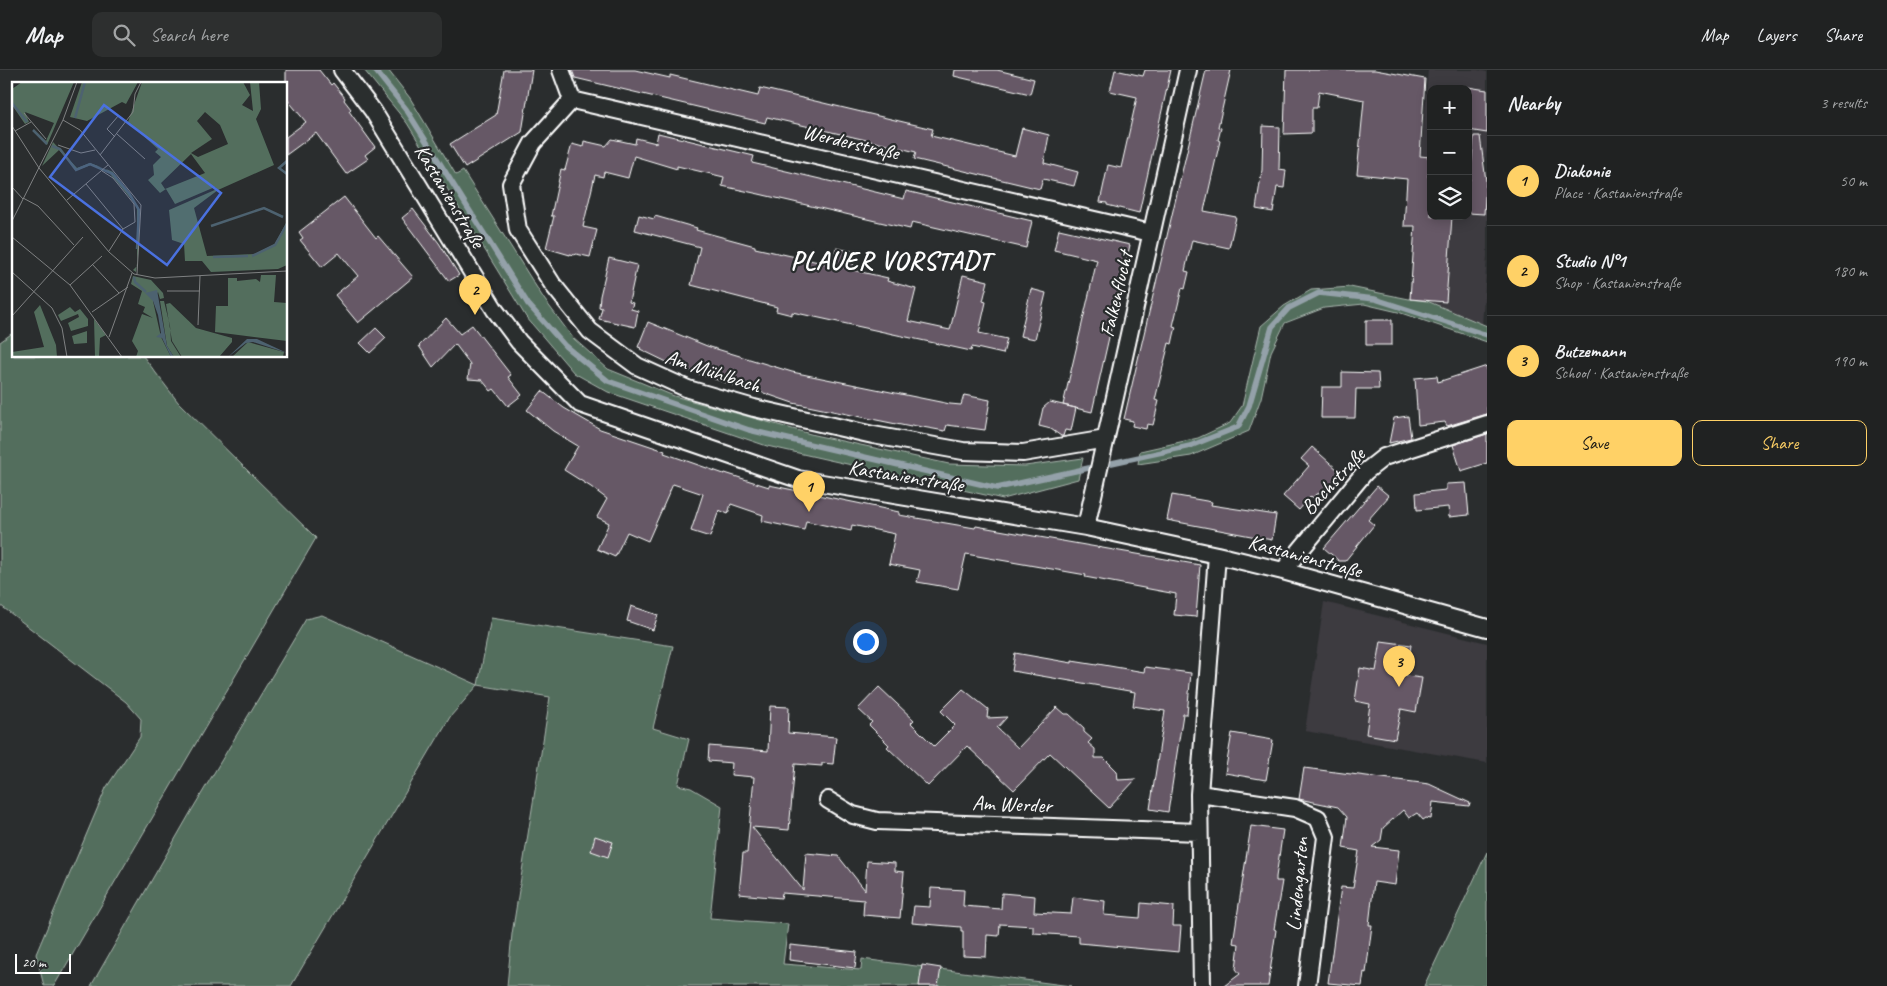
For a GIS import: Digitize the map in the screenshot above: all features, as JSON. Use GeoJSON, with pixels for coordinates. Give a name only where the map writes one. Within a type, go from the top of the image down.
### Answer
{"type":"FeatureCollection","features":[{"type":"Feature","properties":{"kind":"street","name":"Kastanienstraße"},"geometry":{"type":"LineString","coordinates":[[342,70],[373,111],[495,310],[520,342],[580,404],[798,479],[1086,527],[1217,555],[1283,571],[1487,628]]}},
{"type":"Feature","properties":{"kind":"street"},"geometry":{"type":"LineString","coordinates":[[561,70],[572,100]]}},
{"type":"Feature","properties":{"kind":"street","name":"Falkenflucht"},"geometry":{"type":"LineString","coordinates":[[1086,527],[1188,70]]}},
{"type":"Feature","properties":{"kind":"street","name":"Werderstraße"},"geometry":{"type":"LineString","coordinates":[[572,100],[1151,234]]}},
{"type":"Feature","properties":{"kind":"street","name":"Am Mühlbach"},"geometry":{"type":"LineString","coordinates":[[572,100],[533,143],[511,184],[518,230],[553,285],[590,331],[637,366],[688,389],[754,408],[873,435],[963,451],[1024,453],[1104,445]]}},
{"type":"Feature","properties":{"kind":"street","name":"Bachstraße"},"geometry":{"type":"LineString","coordinates":[[1283,571],[1365,472],[1384,457],[1487,424]]}},
{"type":"Feature","properties":{"kind":"street"},"geometry":{"type":"LineString","coordinates":[[1202,986],[1199,794],[1217,555]]}},
{"type":"Feature","properties":{"kind":"street","name":"Lindengarten"},"geometry":{"type":"LineString","coordinates":[[1199,794],[1295,808],[1318,818],[1326,837],[1308,986]]}},
{"type":"Feature","properties":{"kind":"street","name":"Am Werder"},"geometry":{"type":"LineString","coordinates":[[828,800],[853,815],[877,821],[1199,832]]}},
{"type":"Feature","properties":{"kind":"shaded area"},"geometry":{"type":"Polygon","coordinates":[[[1428,70],[1478,70],[1487,72],[1487,148],[1484,164],[1487,181],[1487,257],[1482,325],[1427,301],[1409,299],[1428,70]]]}},
{"type":"Feature","properties":{"kind":"shaded area"},"geometry":{"type":"Polygon","coordinates":[[[1324,602],[1487,643],[1487,763],[1305,731],[1324,602]]]}},
{"type":"Feature","properties":{"kind":"green space"},"geometry":{"type":"Polygon","coordinates":[[[364,70],[388,70],[410,98],[456,175],[463,171],[544,299],[573,338],[608,369],[674,396],[814,435],[949,464],[1025,466],[1083,458],[1078,479],[1003,499],[767,446],[608,392],[574,373],[526,317],[407,123],[364,70]]]}},
{"type":"Feature","properties":{"kind":"green space"},"geometry":{"type":"Polygon","coordinates":[[[1350,287],[1427,301],[1487,326],[1487,342],[1398,312],[1364,304],[1324,308],[1285,323],[1271,352],[1261,398],[1249,431],[1191,456],[1138,464],[1140,451],[1198,438],[1230,423],[1242,406],[1261,326],[1284,306],[1311,290],[1350,287]]]}},
{"type":"Feature","properties":{"kind":"green space"},"geometry":{"type":"Polygon","coordinates":[[[12,333],[12,358],[145,358],[178,402],[316,538],[54,986],[44,986],[36,954],[106,788],[140,737],[141,719],[126,702],[0,605],[0,342],[12,333]]]}},
{"type":"Feature","properties":{"kind":"green space"},"geometry":{"type":"Polygon","coordinates":[[[322,615],[478,685],[450,717],[291,986],[91,986],[193,808],[306,619],[322,615]]]}},
{"type":"Feature","properties":{"kind":"green space"},"geometry":{"type":"Polygon","coordinates":[[[491,618],[673,646],[653,728],[689,739],[678,785],[691,788],[722,806],[710,918],[788,924],[783,964],[861,970],[862,959],[1071,986],[507,986],[512,934],[550,697],[478,685],[491,618]]]}},
{"type":"Feature","properties":{"kind":"green space"},"geometry":{"type":"Polygon","coordinates":[[[1487,852],[1487,986],[1424,986],[1487,852]]]}},
{"type":"Feature","properties":{"kind":"building"},"geometry":{"type":"Polygon","coordinates":[[[286,70],[319,70],[331,85],[333,83],[345,98],[344,100],[351,109],[349,111],[375,147],[365,155],[368,159],[346,174],[316,133],[288,154],[288,136],[306,122],[288,100],[288,82],[286,82],[286,70]]]}},
{"type":"Feature","properties":{"kind":"building"},"geometry":{"type":"Polygon","coordinates":[[[504,70],[532,70],[522,132],[465,168],[450,144],[496,115],[504,70]]]}},
{"type":"Feature","properties":{"kind":"building"},"geometry":{"type":"Polygon","coordinates":[[[572,70],[635,70],[670,78],[670,75],[758,96],[760,88],[933,129],[931,136],[1015,156],[1022,128],[1049,135],[1044,163],[1078,172],[1074,186],[1043,179],[1040,189],[914,159],[916,152],[892,146],[767,117],[765,123],[575,78],[572,70]]]}},
{"type":"Feature","properties":{"kind":"building"},"geometry":{"type":"Polygon","coordinates":[[[955,70],[997,70],[1034,79],[1030,94],[954,76],[955,70]]]}},
{"type":"Feature","properties":{"kind":"building"},"geometry":{"type":"Polygon","coordinates":[[[1115,70],[1143,76],[1145,70],[1171,70],[1139,213],[1100,202],[1108,165],[1121,168],[1137,97],[1110,91],[1115,70]]]}},
{"type":"Feature","properties":{"kind":"building"},"geometry":{"type":"Polygon","coordinates":[[[1206,70],[1231,70],[1218,127],[1221,128],[1218,140],[1220,141],[1204,211],[1236,217],[1229,248],[1192,240],[1185,271],[1189,272],[1185,289],[1182,288],[1173,326],[1176,327],[1172,344],[1169,343],[1155,400],[1159,401],[1153,425],[1147,424],[1146,429],[1132,426],[1133,421],[1124,419],[1206,70]]]}},
{"type":"Feature","properties":{"kind":"building"},"geometry":{"type":"Polygon","coordinates":[[[1286,70],[1375,70],[1425,79],[1420,156],[1427,157],[1427,220],[1452,220],[1446,302],[1410,299],[1415,226],[1404,226],[1407,179],[1357,174],[1364,100],[1319,91],[1317,108],[1312,108],[1312,133],[1284,134],[1286,70]]]}},
{"type":"Feature","properties":{"kind":"building"},"geometry":{"type":"Polygon","coordinates":[[[1472,88],[1487,90],[1487,133],[1472,131],[1472,88]]]}},
{"type":"Feature","properties":{"kind":"building"},"geometry":{"type":"Polygon","coordinates":[[[1263,126],[1280,127],[1279,169],[1286,170],[1284,188],[1277,187],[1273,212],[1256,209],[1262,170],[1263,126]]]}},
{"type":"Feature","properties":{"kind":"building"},"geometry":{"type":"Polygon","coordinates":[[[658,133],[754,156],[752,163],[904,199],[906,191],[1032,221],[1026,248],[912,222],[910,229],[722,186],[724,177],[677,166],[677,169],[634,156],[628,178],[604,172],[603,177],[595,175],[583,227],[597,230],[590,257],[576,254],[570,255],[546,248],[554,216],[551,216],[561,169],[565,170],[572,144],[583,147],[584,141],[606,146],[612,139],[635,144],[636,138],[656,143],[658,133]]]}},
{"type":"Feature","properties":{"kind":"building"},"geometry":{"type":"Polygon","coordinates":[[[1474,136],[1480,136],[1486,181],[1484,214],[1472,213],[1474,136]]]}},
{"type":"Feature","properties":{"kind":"building"},"geometry":{"type":"Polygon","coordinates":[[[344,197],[376,238],[378,236],[413,277],[358,323],[335,295],[358,276],[339,253],[322,267],[300,240],[303,238],[299,232],[344,197]]]}},
{"type":"Feature","properties":{"kind":"building"},"geometry":{"type":"Polygon","coordinates":[[[413,209],[439,243],[459,275],[449,281],[402,218],[413,209]]]}},
{"type":"Feature","properties":{"kind":"building"},"geometry":{"type":"Polygon","coordinates":[[[639,215],[654,219],[655,216],[697,228],[696,230],[755,246],[755,248],[823,263],[832,264],[836,248],[856,252],[852,270],[888,278],[887,281],[916,289],[908,321],[950,330],[963,275],[988,281],[983,301],[986,302],[979,333],[1007,339],[1003,354],[972,347],[971,351],[792,312],[792,315],[776,311],[777,307],[691,285],[700,247],[635,230],[639,215]]]}},
{"type":"Feature","properties":{"kind":"building"},"geometry":{"type":"Polygon","coordinates":[[[1059,229],[1130,245],[1092,412],[1063,405],[1097,260],[1054,250],[1059,229]]]}},
{"type":"Feature","properties":{"kind":"building"},"geometry":{"type":"Polygon","coordinates":[[[609,258],[637,265],[629,302],[633,303],[631,309],[638,311],[635,327],[599,319],[602,308],[599,307],[600,296],[609,258]]]}},
{"type":"Feature","properties":{"kind":"building"},"geometry":{"type":"Polygon","coordinates":[[[1031,289],[1046,293],[1035,339],[1020,336],[1031,289]]]}},
{"type":"Feature","properties":{"kind":"building"},"geometry":{"type":"Polygon","coordinates":[[[446,318],[460,334],[472,325],[511,375],[508,377],[522,395],[508,406],[494,389],[491,391],[482,380],[468,379],[470,364],[455,344],[433,367],[419,346],[446,318]]]}},
{"type":"Feature","properties":{"kind":"building"},"geometry":{"type":"Polygon","coordinates":[[[1366,320],[1392,320],[1392,345],[1366,345],[1366,320]]]}},
{"type":"Feature","properties":{"kind":"building"},"geometry":{"type":"Polygon","coordinates":[[[648,322],[707,346],[792,372],[950,404],[961,405],[964,395],[990,400],[985,430],[947,425],[945,431],[911,425],[911,427],[793,403],[755,390],[733,385],[675,366],[640,349],[638,347],[648,322]]]}},
{"type":"Feature","properties":{"kind":"building"},"geometry":{"type":"Polygon","coordinates":[[[376,328],[386,338],[370,353],[360,343],[376,328]]]}},
{"type":"Feature","properties":{"kind":"building"},"geometry":{"type":"Polygon","coordinates":[[[1487,366],[1487,414],[1447,426],[1445,422],[1418,425],[1415,378],[1437,376],[1438,382],[1487,366]]]}},
{"type":"Feature","properties":{"kind":"building"},"geometry":{"type":"Polygon","coordinates":[[[1342,372],[1378,373],[1379,389],[1356,389],[1355,418],[1321,418],[1322,387],[1342,387],[1342,372]]]}},
{"type":"Feature","properties":{"kind":"building"},"geometry":{"type":"Polygon","coordinates":[[[542,391],[564,408],[600,429],[724,474],[769,487],[769,485],[899,512],[899,515],[975,528],[976,526],[1200,565],[1196,617],[1174,615],[1176,594],[1085,577],[1086,575],[966,554],[958,589],[917,582],[920,570],[889,564],[895,534],[852,525],[851,531],[806,521],[804,530],[762,521],[763,515],[731,504],[728,514],[719,510],[710,537],[691,531],[703,494],[673,484],[648,541],[627,532],[615,557],[597,549],[609,523],[597,517],[607,499],[564,470],[578,446],[553,431],[527,410],[542,391]]]}},
{"type":"Feature","properties":{"kind":"building"},"geometry":{"type":"Polygon","coordinates":[[[1050,402],[1076,408],[1071,431],[1065,430],[1063,436],[1051,429],[1039,426],[1043,408],[1050,402]]]}},
{"type":"Feature","properties":{"kind":"building"},"geometry":{"type":"Polygon","coordinates":[[[1408,416],[1411,438],[1389,443],[1394,418],[1408,416]]]}},
{"type":"Feature","properties":{"kind":"building"},"geometry":{"type":"Polygon","coordinates":[[[1487,434],[1487,463],[1461,471],[1453,445],[1487,434]]]}},
{"type":"Feature","properties":{"kind":"building"},"geometry":{"type":"Polygon","coordinates":[[[1312,447],[1338,470],[1338,482],[1328,493],[1316,494],[1313,498],[1311,496],[1299,510],[1283,496],[1309,466],[1301,459],[1312,447]]]}},
{"type":"Feature","properties":{"kind":"building"},"geometry":{"type":"Polygon","coordinates":[[[1466,483],[1469,515],[1449,517],[1448,507],[1417,510],[1416,493],[1446,490],[1446,484],[1466,483]]]}},
{"type":"Feature","properties":{"kind":"building"},"geometry":{"type":"Polygon","coordinates":[[[1377,486],[1389,496],[1368,520],[1374,525],[1345,561],[1339,561],[1324,548],[1377,486]]]}},
{"type":"Feature","properties":{"kind":"building"},"geometry":{"type":"Polygon","coordinates":[[[1172,495],[1212,502],[1211,505],[1276,515],[1272,540],[1167,520],[1172,495]]]}},
{"type":"Feature","properties":{"kind":"building"},"geometry":{"type":"Polygon","coordinates":[[[631,606],[658,615],[653,630],[627,621],[631,606]]]}},
{"type":"Feature","properties":{"kind":"building"},"geometry":{"type":"Polygon","coordinates":[[[1381,641],[1411,645],[1406,676],[1422,678],[1416,712],[1401,709],[1395,739],[1366,734],[1370,704],[1355,701],[1360,668],[1376,671],[1381,641]]]}},
{"type":"Feature","properties":{"kind":"building"},"geometry":{"type":"Polygon","coordinates":[[[1015,653],[1072,663],[1072,661],[1098,664],[1144,672],[1145,667],[1191,673],[1187,714],[1183,714],[1168,812],[1150,809],[1165,711],[1133,706],[1135,692],[1012,671],[1015,653]]]}},
{"type":"Feature","properties":{"kind":"building"},"geometry":{"type":"Polygon","coordinates":[[[879,687],[914,720],[911,723],[934,746],[955,725],[941,711],[963,689],[988,709],[987,718],[1007,717],[997,728],[1018,748],[1057,707],[1065,714],[1069,714],[1084,728],[1084,732],[1092,739],[1088,743],[1095,749],[1095,758],[1104,758],[1117,771],[1118,780],[1136,779],[1109,808],[1050,753],[1014,790],[967,746],[928,786],[887,747],[889,745],[869,725],[872,722],[858,709],[879,687]]]}},
{"type":"Feature","properties":{"kind":"building"},"geometry":{"type":"Polygon","coordinates":[[[770,706],[789,707],[788,733],[836,737],[833,764],[822,763],[822,766],[795,764],[789,830],[752,827],[803,890],[806,853],[838,856],[865,890],[867,861],[895,863],[895,871],[904,872],[900,918],[863,915],[864,900],[782,893],[781,898],[739,894],[743,853],[747,853],[754,777],[731,775],[732,763],[708,761],[709,746],[768,751],[770,706]]]}},
{"type":"Feature","properties":{"kind":"building"},"geometry":{"type":"Polygon","coordinates":[[[1232,733],[1273,740],[1266,780],[1225,773],[1232,733]]]}},
{"type":"Feature","properties":{"kind":"building"},"geometry":{"type":"Polygon","coordinates":[[[1304,768],[1429,784],[1470,803],[1469,806],[1433,802],[1431,819],[1426,818],[1423,820],[1417,813],[1409,818],[1403,810],[1383,828],[1381,840],[1372,847],[1399,850],[1395,885],[1374,882],[1369,925],[1372,925],[1366,973],[1364,972],[1362,986],[1328,983],[1341,887],[1353,888],[1359,851],[1343,848],[1347,817],[1338,807],[1299,799],[1304,768]]]}},
{"type":"Feature","properties":{"kind":"building"},"geometry":{"type":"Polygon","coordinates":[[[1251,826],[1283,830],[1276,877],[1276,881],[1282,881],[1274,929],[1276,930],[1268,986],[1224,986],[1240,974],[1236,969],[1239,944],[1233,943],[1251,826]]]}},
{"type":"Feature","properties":{"kind":"building"},"geometry":{"type":"Polygon","coordinates":[[[595,836],[613,842],[608,857],[591,851],[595,836]]]}},
{"type":"Feature","properties":{"kind":"building"},"geometry":{"type":"Polygon","coordinates":[[[931,888],[964,890],[963,906],[1001,909],[1002,893],[1035,896],[1034,912],[1071,914],[1073,897],[1105,901],[1104,915],[1140,918],[1141,903],[1174,906],[1173,926],[1181,926],[1179,952],[1079,943],[1079,936],[1033,933],[1033,926],[1000,924],[999,936],[987,935],[986,957],[963,956],[963,931],[961,931],[961,927],[912,923],[914,906],[930,907],[931,888]]]}},
{"type":"Feature","properties":{"kind":"building"},"geometry":{"type":"Polygon","coordinates":[[[790,945],[857,952],[855,968],[789,960],[790,945]]]}},
{"type":"Feature","properties":{"kind":"building"},"geometry":{"type":"Polygon","coordinates":[[[922,965],[941,968],[938,986],[919,986],[922,965]]]}},
{"type":"Feature","properties":{"kind":"waterway"},"geometry":{"type":"LineString","coordinates":[[375,70],[406,109],[528,304],[565,346],[608,381],[749,430],[997,488],[1190,446],[1238,427],[1249,406],[1272,327],[1289,308],[1319,293],[1375,299],[1487,335]]}},
{"type":"Feature","properties":{"kind":"place","name":"Studio N°1"},"geometry":{"type":"Point","coordinates":[475,315]}},
{"type":"Feature","properties":{"kind":"place","name":"Diakonie"},"geometry":{"type":"Point","coordinates":[809,512]}},
{"type":"Feature","properties":{"kind":"place","name":"Butzemann"},"geometry":{"type":"Point","coordinates":[1399,687]}},
{"type":"Feature","properties":{"kind":"district","name":"PLAUER VORSTADT"},"geometry":{"type":"Point","coordinates":[891,260]}}]}
